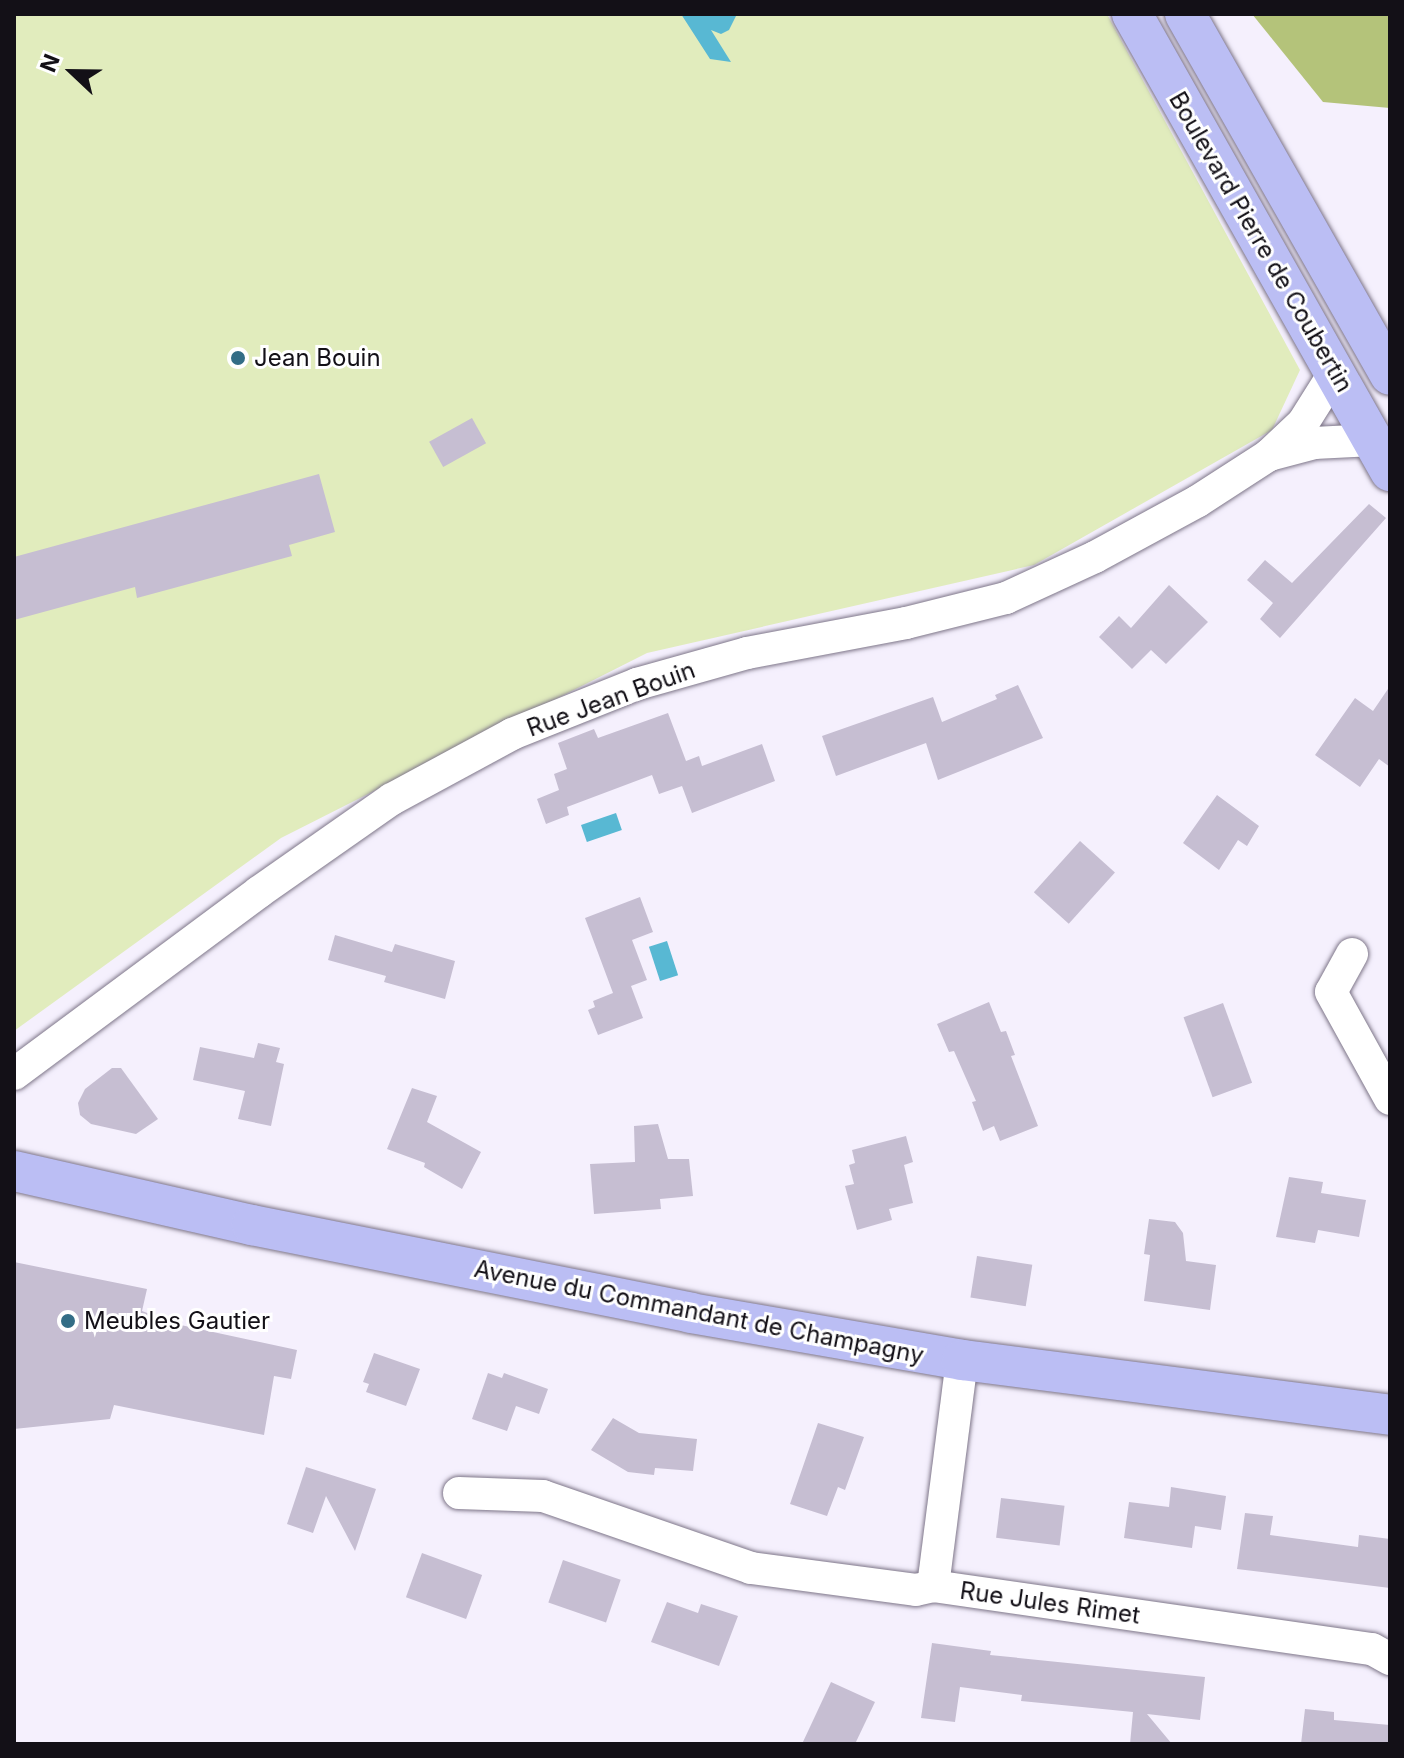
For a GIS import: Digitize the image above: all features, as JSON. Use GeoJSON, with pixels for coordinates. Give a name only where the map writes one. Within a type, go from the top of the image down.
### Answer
{"type":"FeatureCollection","features":[{"type":"Feature","properties":{"kind":"main road","name":"Boulevard Pierre de Coubertin"},"geometry":{"type":"LineString","coordinates":[[1132,14],[1381,456]]}},
{"type":"Feature","properties":{"kind":"main road","name":"Boulevard Pierre de Coubertin"},"geometry":{"type":"LineString","coordinates":[[1185,14],[1390,375]]}},
{"type":"Feature","properties":{"kind":"main road","name":"Avenue du Commandant de Champagny"},"geometry":{"type":"LineString","coordinates":[[14,1171],[370,1249],[691,1313],[962,1360],[1390,1415]]}},
{"type":"Feature","properties":{"kind":"street","name":"Rue Jean Bouin"},"geometry":{"type":"LineString","coordinates":[[14,1074],[259,892],[392,799],[512,734],[637,684],[747,653],[906,623],[1006,598],[1108,550],[1198,501],[1269,455],[1303,423],[1335,372]]}},
{"type":"Feature","properties":{"kind":"street","name":"Rue Jean Bouin"},"geometry":{"type":"LineString","coordinates":[[1269,455],[1314,443],[1381,456]]}},
{"type":"Feature","properties":{"kind":"street"},"geometry":{"type":"LineString","coordinates":[[1352,954],[1331,992],[1390,1099]]}},
{"type":"Feature","properties":{"kind":"street","name":"Rue Jules Rimet"},"geometry":{"type":"LineString","coordinates":[[962,1360],[933,1586],[1372,1649],[1390,1659]]}},
{"type":"Feature","properties":{"kind":"street"},"geometry":{"type":"LineString","coordinates":[[459,1493],[543,1496],[751,1568],[916,1590],[933,1586]]}},
{"type":"Feature","properties":{"kind":"green space"},"geometry":{"type":"Polygon","coordinates":[[[14,14],[1107,14],[1300,370],[1272,430],[1034,565],[647,653],[281,838],[14,1031],[14,14]]]}},
{"type":"Feature","properties":{"kind":"green space"},"geometry":{"type":"Polygon","coordinates":[[[1252,14],[1390,14],[1390,108],[1323,102],[1252,14]]]}},
{"type":"Feature","properties":{"kind":"water"},"geometry":{"type":"Polygon","coordinates":[[[681,14],[737,14],[729,30],[721,34],[711,30],[731,62],[710,59],[681,14]]]}},
{"type":"Feature","properties":{"kind":"water"},"geometry":{"type":"Polygon","coordinates":[[[616,813],[622,830],[587,842],[581,825],[616,813]]]}},
{"type":"Feature","properties":{"kind":"water"},"geometry":{"type":"Polygon","coordinates":[[[667,941],[678,975],[660,981],[649,947],[667,941]]]}},
{"type":"Feature","properties":{"kind":"building"},"geometry":{"type":"Polygon","coordinates":[[[472,418],[486,443],[443,467],[429,442],[472,418]]]}},
{"type":"Feature","properties":{"kind":"building"},"geometry":{"type":"Polygon","coordinates":[[[319,474],[335,532],[289,545],[292,556],[137,598],[135,587],[14,620],[14,557],[319,474]]]}},
{"type":"Feature","properties":{"kind":"building"},"geometry":{"type":"Polygon","coordinates":[[[1369,504],[1386,518],[1280,638],[1260,619],[1273,603],[1247,580],[1265,560],[1292,583],[1369,504]]]}},
{"type":"Feature","properties":{"kind":"building"},"geometry":{"type":"Polygon","coordinates":[[[1169,585],[1208,622],[1166,664],[1151,650],[1132,669],[1099,637],[1119,616],[1131,628],[1169,585]]]}},
{"type":"Feature","properties":{"kind":"building"},"geometry":{"type":"Polygon","coordinates":[[[1018,685],[1043,738],[938,780],[926,743],[836,776],[822,736],[933,697],[942,722],[997,699],[995,695],[1018,685]]]}},
{"type":"Feature","properties":{"kind":"building"},"geometry":{"type":"Polygon","coordinates":[[[1390,686],[1390,767],[1379,759],[1360,787],[1315,755],[1355,698],[1373,711],[1390,686]]]}},
{"type":"Feature","properties":{"kind":"building"},"geometry":{"type":"Polygon","coordinates":[[[668,713],[686,761],[699,756],[702,766],[762,744],[775,781],[692,813],[682,786],[659,794],[652,775],[567,807],[569,815],[546,824],[537,799],[559,790],[554,774],[567,769],[558,743],[594,729],[598,738],[668,713]]]}},
{"type":"Feature","properties":{"kind":"building"},"geometry":{"type":"Polygon","coordinates":[[[1217,795],[1259,826],[1247,846],[1238,840],[1219,870],[1183,843],[1217,795]]]}},
{"type":"Feature","properties":{"kind":"building"},"geometry":{"type":"Polygon","coordinates":[[[1080,841],[1115,872],[1069,924],[1034,892],[1080,841]]]}},
{"type":"Feature","properties":{"kind":"building"},"geometry":{"type":"Polygon","coordinates":[[[640,897],[653,932],[632,940],[647,980],[631,986],[643,1018],[598,1035],[588,1010],[595,1007],[593,1001],[613,993],[585,918],[640,897]]]}},
{"type":"Feature","properties":{"kind":"building"},"geometry":{"type":"Polygon","coordinates":[[[335,935],[392,952],[395,944],[455,961],[445,999],[384,982],[386,976],[328,960],[335,935]]]}},
{"type":"Feature","properties":{"kind":"building"},"geometry":{"type":"Polygon","coordinates":[[[989,1002],[1001,1032],[1006,1031],[1015,1055],[1011,1056],[1038,1126],[1000,1141],[994,1126],[983,1131],[972,1102],[976,1101],[954,1051],[949,1052],[937,1024],[989,1002]]]}},
{"type":"Feature","properties":{"kind":"building"},"geometry":{"type":"Polygon","coordinates":[[[1223,1003],[1252,1083],[1213,1097],[1184,1017],[1223,1003]]]}},
{"type":"Feature","properties":{"kind":"building"},"geometry":{"type":"Polygon","coordinates":[[[258,1043],[280,1048],[276,1062],[284,1064],[271,1126],[238,1119],[245,1091],[193,1080],[200,1047],[254,1058],[258,1043]]]}},
{"type":"Feature","properties":{"kind":"building"},"geometry":{"type":"Polygon","coordinates":[[[112,1068],[121,1068],[158,1119],[136,1134],[91,1124],[80,1115],[78,1103],[85,1089],[112,1068]]]}},
{"type":"Feature","properties":{"kind":"building"},"geometry":{"type":"Polygon","coordinates":[[[412,1088],[437,1096],[427,1122],[481,1152],[462,1189],[424,1167],[425,1163],[387,1149],[412,1088]]]}},
{"type":"Feature","properties":{"kind":"building"},"geometry":{"type":"Polygon","coordinates":[[[658,1124],[668,1159],[689,1159],[693,1196],[660,1199],[661,1209],[594,1214],[590,1164],[635,1162],[634,1126],[658,1124]]]}},
{"type":"Feature","properties":{"kind":"building"},"geometry":{"type":"Polygon","coordinates":[[[906,1136],[913,1162],[904,1165],[913,1203],[889,1209],[892,1220],[857,1230],[845,1186],[854,1184],[849,1165],[855,1163],[852,1150],[906,1136]]]}},
{"type":"Feature","properties":{"kind":"building"},"geometry":{"type":"Polygon","coordinates":[[[1289,1177],[1323,1182],[1321,1193],[1366,1200],[1359,1237],[1318,1230],[1315,1243],[1276,1237],[1289,1177]]]}},
{"type":"Feature","properties":{"kind":"building"},"geometry":{"type":"Polygon","coordinates":[[[1149,1219],[1175,1222],[1183,1233],[1186,1261],[1216,1265],[1210,1310],[1144,1301],[1150,1255],[1144,1254],[1149,1219]]]}},
{"type":"Feature","properties":{"kind":"building"},"geometry":{"type":"Polygon","coordinates":[[[977,1256],[1032,1265],[1026,1306],[970,1297],[977,1256]]]}},
{"type":"Feature","properties":{"kind":"building"},"geometry":{"type":"Polygon","coordinates":[[[14,1262],[147,1289],[142,1311],[176,1324],[297,1350],[291,1379],[274,1376],[264,1435],[114,1405],[110,1419],[14,1429],[14,1262]]]}},
{"type":"Feature","properties":{"kind":"building"},"geometry":{"type":"Polygon","coordinates":[[[374,1353],[420,1369],[406,1406],[366,1392],[369,1384],[363,1382],[374,1353]]]}},
{"type":"Feature","properties":{"kind":"building"},"geometry":{"type":"Polygon","coordinates":[[[488,1373],[502,1378],[504,1373],[548,1389],[539,1414],[516,1406],[507,1431],[472,1419],[488,1373]]]}},
{"type":"Feature","properties":{"kind":"building"},"geometry":{"type":"Polygon","coordinates":[[[613,1418],[639,1433],[697,1439],[693,1471],[655,1468],[654,1475],[628,1472],[591,1450],[613,1418]]]}},
{"type":"Feature","properties":{"kind":"building"},"geometry":{"type":"Polygon","coordinates":[[[818,1423],[864,1437],[845,1490],[838,1487],[827,1516],[790,1504],[818,1423]]]}},
{"type":"Feature","properties":{"kind":"building"},"geometry":{"type":"Polygon","coordinates":[[[306,1467],[376,1489],[355,1551],[326,1496],[313,1533],[287,1524],[306,1467]]]}},
{"type":"Feature","properties":{"kind":"building"},"geometry":{"type":"Polygon","coordinates":[[[1171,1487],[1226,1496],[1221,1530],[1195,1526],[1192,1548],[1124,1538],[1129,1502],[1169,1507],[1171,1487]]]}},
{"type":"Feature","properties":{"kind":"building"},"geometry":{"type":"Polygon","coordinates":[[[1001,1498],[1065,1506],[1060,1546],[996,1538],[1001,1498]]]}},
{"type":"Feature","properties":{"kind":"building"},"geometry":{"type":"Polygon","coordinates":[[[1245,1513],[1273,1516],[1270,1535],[1358,1547],[1359,1535],[1390,1539],[1390,1588],[1237,1569],[1245,1513]]]}},
{"type":"Feature","properties":{"kind":"building"},"geometry":{"type":"Polygon","coordinates":[[[422,1553],[482,1575],[466,1619],[406,1597],[422,1553]]]}},
{"type":"Feature","properties":{"kind":"building"},"geometry":{"type":"Polygon","coordinates":[[[563,1560],[621,1580],[606,1622],[548,1603],[563,1560]]]}},
{"type":"Feature","properties":{"kind":"building"},"geometry":{"type":"Polygon","coordinates":[[[667,1602],[698,1613],[701,1604],[738,1616],[719,1666],[651,1642],[667,1602]]]}},
{"type":"Feature","properties":{"kind":"building"},"geometry":{"type":"Polygon","coordinates":[[[932,1643],[991,1651],[990,1655],[1205,1677],[1200,1720],[1147,1714],[1172,1744],[1130,1744],[1133,1712],[1021,1701],[1022,1695],[960,1687],[955,1722],[921,1718],[932,1643]]]}},
{"type":"Feature","properties":{"kind":"building"},"geometry":{"type":"Polygon","coordinates":[[[831,1682],[875,1702],[855,1744],[802,1744],[831,1682]]]}},
{"type":"Feature","properties":{"kind":"building"},"geometry":{"type":"Polygon","coordinates":[[[1305,1709],[1334,1712],[1334,1720],[1390,1725],[1390,1744],[1301,1744],[1305,1709]]]}},
{"type":"Feature","properties":{"kind":"place","name":"Jean Bouin"},"geometry":{"type":"Point","coordinates":[238,358]}},
{"type":"Feature","properties":{"kind":"place","name":"Meubles Gautier"},"geometry":{"type":"Point","coordinates":[68,1321]}}]}
